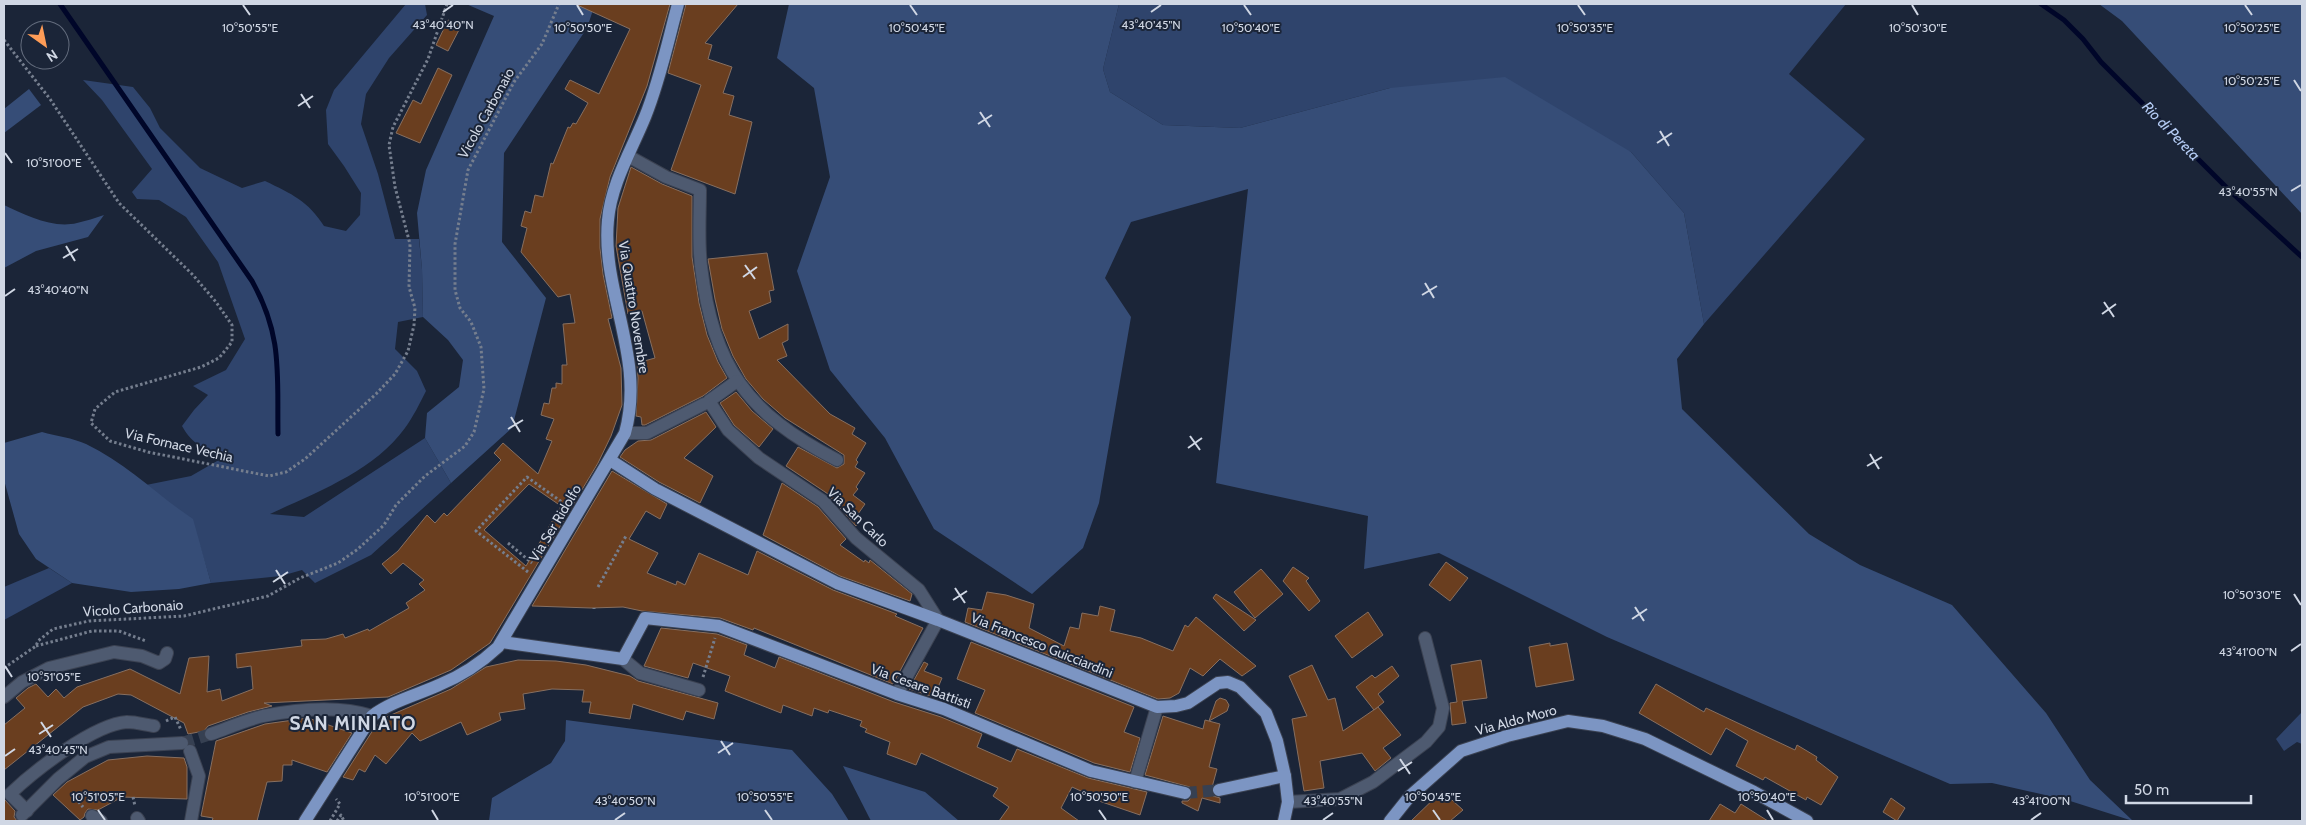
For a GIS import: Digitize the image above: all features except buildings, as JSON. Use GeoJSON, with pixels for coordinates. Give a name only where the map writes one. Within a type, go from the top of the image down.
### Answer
{"type":"FeatureCollection","features":[{"type":"Feature","properties":{"kind":"main road","name":"Via Quattro Novembre"},"geometry":{"type":"LineString","coordinates":[[610,460],[625,433],[631,401],[628,345],[607,248],[608,218],[615,190],[646,115],[678,4]]}},
{"type":"Feature","properties":{"kind":"main road","name":"Via Francesco Guicciardini"},"geometry":{"type":"LineString","coordinates":[[610,460],[653,492],[837,584],[938,620],[1157,707],[1176,706],[1188,702],[1218,682],[1228,682],[1240,687],[1266,712],[1277,740],[1285,776]]}},
{"type":"Feature","properties":{"kind":"main road","name":"Via Ser Ridolfo"},"geometry":{"type":"LineString","coordinates":[[372,716],[382,708],[442,684],[475,666],[483,661],[502,642],[610,460]]}},
{"type":"Feature","properties":{"kind":"main road","name":"Via Cesare Battisti"},"geometry":{"type":"LineString","coordinates":[[623,659],[645,618],[719,626],[897,694],[944,709],[1091,771],[1184,793]]}},
{"type":"Feature","properties":{"kind":"main road"},"geometry":{"type":"LineString","coordinates":[[502,642],[623,659]]}},
{"type":"Feature","properties":{"kind":"main road"},"geometry":{"type":"LineString","coordinates":[[305,821],[372,716]]}},
{"type":"Feature","properties":{"kind":"main road","name":"Via Aldo Moro"},"geometry":{"type":"LineString","coordinates":[[1390,821],[1410,796],[1461,751],[1516,733],[1568,721],[1612,728],[1645,739],[1754,792],[1807,821]]}},
{"type":"Feature","properties":{"kind":"main road"},"geometry":{"type":"LineString","coordinates":[[1219,790],[1285,776],[1288,802],[1284,821]]}},
{"type":"Feature","properties":{"kind":"street"},"geometry":{"type":"LineString","coordinates":[[628,156],[666,177],[700,190],[701,264],[710,314],[716,338],[737,381],[761,410],[778,424],[805,444],[837,460]]}},
{"type":"Feature","properties":{"kind":"street"},"geometry":{"type":"LineString","coordinates":[[625,433],[648,433],[706,402],[737,381]]}},
{"type":"Feature","properties":{"kind":"street","name":"Via San Carlo"},"geometry":{"type":"LineString","coordinates":[[706,402],[728,430],[759,458],[823,501],[856,538],[919,590],[938,620]]}},
{"type":"Feature","properties":{"kind":"street"},"geometry":{"type":"LineString","coordinates":[[897,694],[938,620]]}},
{"type":"Feature","properties":{"kind":"street"},"geometry":{"type":"LineString","coordinates":[[1288,802],[1340,799],[1373,782],[1426,742],[1439,727],[1443,708],[1425,638]]}},
{"type":"Feature","properties":{"kind":"street"},"geometry":{"type":"LineString","coordinates":[[4,697],[22,682],[49,668],[114,652],[142,656],[159,663],[165,659],[167,654]]}},
{"type":"Feature","properties":{"kind":"street"},"geometry":{"type":"LineString","coordinates":[[623,659],[640,673],[699,690]]}},
{"type":"Feature","properties":{"kind":"street"},"geometry":{"type":"LineString","coordinates":[[1135,782],[1157,707]]}},
{"type":"Feature","properties":{"kind":"street"},"geometry":{"type":"LineString","coordinates":[[212,734],[262,716],[314,709],[352,710],[372,716]]}},
{"type":"Feature","properties":{"kind":"street"},"geometry":{"type":"LineString","coordinates":[[154,726],[127,722],[99,730],[65,751],[23,781],[10,794],[25,813],[58,779],[85,757],[109,747],[186,747],[198,776],[191,821]]}},
{"type":"Feature","properties":{"kind":"path","name":"Via Fornace Vechia"},"geometry":{"type":"LineString","coordinates":[[4,40],[50,99],[119,203],[193,275],[216,302],[232,325],[232,342],[219,358],[201,367],[115,392],[95,409],[91,423],[110,440],[148,452],[269,476],[286,472],[306,459],[395,374],[408,351],[414,325],[414,308],[409,287],[410,244],[394,187],[389,145],[393,127],[428,58],[447,4]]}},
{"type":"Feature","properties":{"kind":"path","name":"Vicolo Carbonaio"},"geometry":{"type":"LineString","coordinates":[[4,668],[36,646],[38,641],[53,629],[90,621],[184,616],[235,605],[268,596],[300,578],[338,563],[384,525],[396,505],[425,476],[465,446],[474,432],[484,389],[481,347],[471,322],[460,308],[455,290],[455,244],[468,170],[514,82],[542,44],[559,4]]}},
{"type":"Feature","properties":{"kind":"path"},"geometry":{"type":"LineString","coordinates":[[550,559],[541,552],[529,573],[476,531],[527,477],[568,507]]}},
{"type":"Feature","properties":{"kind":"path"},"geometry":{"type":"LineString","coordinates":[[598,587],[626,536]]}},
{"type":"Feature","properties":{"kind":"path"},"geometry":{"type":"LineString","coordinates":[[508,543],[534,565]]}},
{"type":"Feature","properties":{"kind":"path"},"geometry":{"type":"LineString","coordinates":[[699,690],[719,626]]}},
{"type":"Feature","properties":{"kind":"path"},"geometry":{"type":"LineString","coordinates":[[330,821],[340,804]]}},
{"type":"Feature","properties":{"kind":"path"},"geometry":{"type":"LineString","coordinates":[[338,821],[341,815],[344,821]]}},
{"type":"Feature","properties":{"kind":"shaded area"},"geometry":{"type":"Polygon","coordinates":[[[406,4],[425,4],[427,15],[389,58],[366,94],[361,124],[378,174],[395,239],[419,239],[423,317],[398,322],[395,349],[417,371],[426,391],[405,428],[377,456],[343,479],[270,514],[304,517],[425,438],[451,483],[371,555],[315,583],[302,570],[281,576],[211,583],[200,546],[165,500],[146,485],[191,476],[224,457],[205,449],[195,442],[182,426],[208,395],[193,386],[226,370],[245,339],[218,262],[186,217],[159,200],[137,199],[132,192],[152,169],[102,100],[83,80],[133,87],[150,108],[160,128],[200,168],[242,188],[265,181],[299,199],[312,210],[324,226],[346,231],[360,215],[361,193],[328,144],[326,110],[334,90],[406,4]]]}},
{"type":"Feature","properties":{"kind":"shaded area"},"geometry":{"type":"Polygon","coordinates":[[[466,4],[595,4],[587,28],[504,153],[502,242],[546,298],[512,428],[451,483],[425,438],[427,413],[459,387],[463,360],[448,340],[423,317],[422,269],[417,213],[426,170],[494,16],[466,4]]]}},
{"type":"Feature","properties":{"kind":"shaded area"},"geometry":{"type":"Polygon","coordinates":[[[789,4],[1119,4],[1103,69],[1110,92],[1163,125],[1240,128],[1390,88],[1505,77],[1631,152],[1684,213],[1704,324],[1677,359],[1682,409],[1809,534],[1860,565],[1952,605],[2046,713],[2090,780],[2133,821],[2067,800],[1992,783],[1950,784],[1607,637],[1439,553],[1364,569],[1368,516],[1216,483],[1248,189],[1131,222],[1105,278],[1131,317],[1099,503],[1083,548],[1032,594],[934,529],[885,438],[830,370],[797,271],[830,177],[814,88],[777,58],[789,4]]]}},
{"type":"Feature","properties":{"kind":"shaded area"},"geometry":{"type":"Polygon","coordinates":[[[1119,4],[1846,4],[1789,74],[1865,139],[1704,324],[1684,213],[1631,152],[1390,88],[1240,128],[1163,125],[1110,92],[1103,69],[1119,4]]]}},
{"type":"Feature","properties":{"kind":"shaded area"},"geometry":{"type":"Polygon","coordinates":[[[2099,4],[2302,4],[2302,214],[2122,21],[2099,4]]]}},
{"type":"Feature","properties":{"kind":"shaded area"},"geometry":{"type":"Polygon","coordinates":[[[29,89],[41,105],[4,133],[4,109],[29,89]]]}},
{"type":"Feature","properties":{"kind":"shaded area"},"geometry":{"type":"Polygon","coordinates":[[[4,205],[39,220],[58,224],[77,223],[104,215],[88,237],[36,251],[4,268],[4,205]]]}},
{"type":"Feature","properties":{"kind":"shaded area"},"geometry":{"type":"Polygon","coordinates":[[[42,432],[81,442],[115,460],[193,519],[211,583],[179,589],[131,592],[72,583],[36,559],[19,534],[4,480],[4,443],[42,432]]]}},
{"type":"Feature","properties":{"kind":"shaded area"},"geometry":{"type":"Polygon","coordinates":[[[49,568],[72,583],[4,620],[4,587],[49,568]]]}},
{"type":"Feature","properties":{"kind":"shaded area"},"geometry":{"type":"Polygon","coordinates":[[[2302,712],[2302,744],[2297,742],[2284,751],[2276,739],[2302,712]]]}},
{"type":"Feature","properties":{"kind":"shaded area"},"geometry":{"type":"Polygon","coordinates":[[[566,720],[792,750],[832,794],[849,821],[489,821],[492,798],[551,763],[565,741],[566,720]]]}},
{"type":"Feature","properties":{"kind":"shaded area"},"geometry":{"type":"Polygon","coordinates":[[[843,766],[925,792],[959,821],[871,821],[843,766]]]}},
{"type":"Feature","properties":{"kind":"waterway"},"geometry":{"type":"LineString","coordinates":[[60,4],[252,281],[262,301],[274,338],[278,374],[278,434]]}},
{"type":"Feature","properties":{"kind":"waterway","name":"Rio di Pereta"},"geometry":{"type":"LineString","coordinates":[[2041,4],[2064,20],[2083,39],[2101,62],[2230,191],[2302,257]]}},
{"type":"Feature","properties":{"kind":"tunnel"},"geometry":{"type":"LineString","coordinates":[[182,743],[211,734]]}},
{"type":"Feature","properties":{"kind":"tunnel"},"geometry":{"type":"LineString","coordinates":[[1185,793],[1219,790]]}},
{"type":"Feature","properties":{"kind":"district","name":"SAN MINIATO"},"geometry":{"type":"Point","coordinates":[353,723]}}]}
